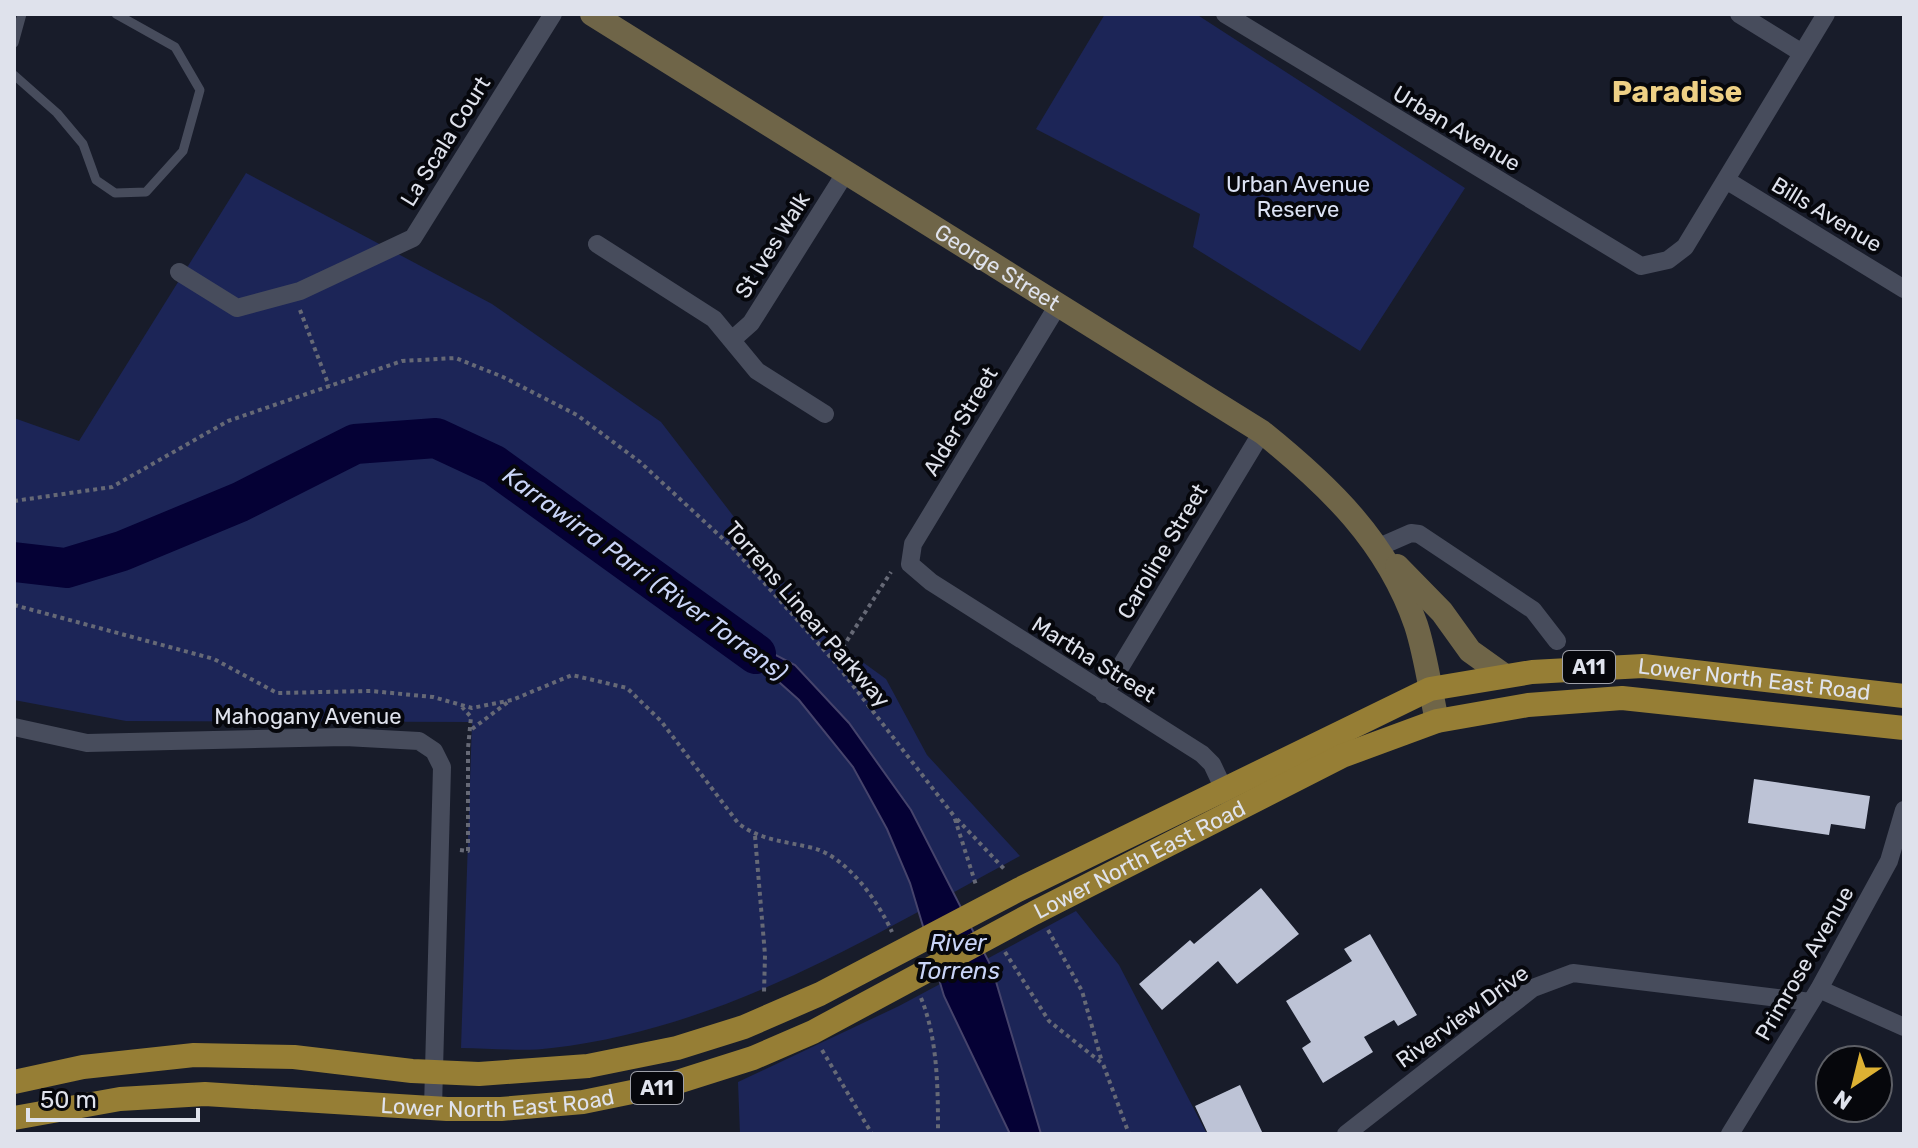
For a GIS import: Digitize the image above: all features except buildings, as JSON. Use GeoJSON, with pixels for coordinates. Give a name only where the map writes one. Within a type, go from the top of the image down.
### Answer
{"type":"FeatureCollection","features":[{"type":"Feature","properties":{"kind":"main road","name":"Lower North East Road"},"geometry":{"type":"LineString","coordinates":[[14,1082],[119,1062],[229,1054],[294,1057],[436,1072],[512,1073],[588,1066],[677,1048],[763,1019],[860,973],[1223,788],[1430,689],[1505,676],[1601,666],[1643,666],[1747,694],[1904,728]]}},
{"type":"Feature","properties":{"kind":"main road","name":"Lower North East Road"},"geometry":{"type":"LineString","coordinates":[[14,1118],[120,1099],[205,1094],[433,1108],[552,1106],[628,1094],[724,1068],[813,1032],[865,1002],[1342,756],[1437,721],[1528,705],[1597,699],[1747,694],[1904,696]]}},
{"type":"Feature","properties":{"kind":"street","name":"La Scala Court"},"geometry":{"type":"LineString","coordinates":[[179,272],[237,308],[293,292],[413,238],[553,14]]}},
{"type":"Feature","properties":{"kind":"street","name":"George Street"},"geometry":{"type":"LineString","coordinates":[[592,14],[1262,432],[1333,492],[1379,547],[1442,612],[1470,651],[1505,676]]}},
{"type":"Feature","properties":{"kind":"street","name":"Urban Avenue"},"geometry":{"type":"LineString","coordinates":[[1225,14],[1641,266],[1668,260],[1685,247],[1726,180]]}},
{"type":"Feature","properties":{"kind":"street"},"geometry":{"type":"LineString","coordinates":[[1739,14],[1802,53]]}},
{"type":"Feature","properties":{"kind":"street"},"geometry":{"type":"LineString","coordinates":[[1726,180],[1826,14]]}},
{"type":"Feature","properties":{"kind":"street","name":"St Ives Walk"},"geometry":{"type":"LineString","coordinates":[[733,339],[751,323],[846,172]]}},
{"type":"Feature","properties":{"kind":"street","name":"Bills Avenue"},"geometry":{"type":"LineString","coordinates":[[1726,180],[1904,289]]}},
{"type":"Feature","properties":{"kind":"street"},"geometry":{"type":"LineString","coordinates":[[597,244],[714,319],[757,371],[825,414]]}},
{"type":"Feature","properties":{"kind":"street","name":"Alder Street"},"geometry":{"type":"LineString","coordinates":[[910,564],[913,544],[1058,305]]}},
{"type":"Feature","properties":{"kind":"street","name":"Caroline Street"},"geometry":{"type":"LineString","coordinates":[[1104,694],[1262,432]]}},
{"type":"Feature","properties":{"kind":"street"},"geometry":{"type":"LineString","coordinates":[[1379,547],[1411,533],[1419,534],[1533,610],[1557,641]]}},
{"type":"Feature","properties":{"kind":"street","name":"George Street"},"geometry":{"type":"LineString","coordinates":[[1379,547],[1416,628],[1437,721]]}},
{"type":"Feature","properties":{"kind":"street","name":"Martha Street"},"geometry":{"type":"LineString","coordinates":[[910,564],[931,582],[1202,754],[1212,764],[1233,811]]}},
{"type":"Feature","properties":{"kind":"street","name":"Mahogany Avenue"},"geometry":{"type":"LineString","coordinates":[[14,727],[87,743],[345,737],[419,741],[434,751],[442,767],[433,1108]]}},
{"type":"Feature","properties":{"kind":"street","name":"Primrose Avenue"},"geometry":{"type":"LineString","coordinates":[[1730,1134],[1815,996],[1889,861],[1904,810]]}},
{"type":"Feature","properties":{"kind":"street","name":"Riverview Drive"},"geometry":{"type":"LineString","coordinates":[[1346,1134],[1533,988],[1573,973],[1815,996],[1904,1027]]}},
{"type":"Feature","properties":{"kind":"lane"},"geometry":{"type":"LineString","coordinates":[[14,43],[22,14]]}},
{"type":"Feature","properties":{"kind":"lane"},"geometry":{"type":"LineString","coordinates":[[14,75],[57,113],[83,144],[96,180],[115,193],[146,192],[183,151],[200,90],[175,47],[116,14]]}},
{"type":"Feature","properties":{"kind":"path"},"geometry":{"type":"LineString","coordinates":[[293,292],[329,386]]}},
{"type":"Feature","properties":{"kind":"path","name":"Torrens Linear Parkway"},"geometry":{"type":"LineString","coordinates":[[14,501],[112,487],[228,421],[402,361],[456,358],[503,377],[577,415],[640,462],[734,549],[834,661],[954,816],[977,887]]}},
{"type":"Feature","properties":{"kind":"path"},"geometry":{"type":"LineString","coordinates":[[834,661],[892,570],[910,564]]}},
{"type":"Feature","properties":{"kind":"path"},"geometry":{"type":"LineString","coordinates":[[14,605],[214,659],[277,693],[371,691],[433,697],[472,708],[512,700],[572,675],[627,688],[661,721],[738,823],[755,836],[818,849],[850,870],[893,935]]}},
{"type":"Feature","properties":{"kind":"path"},"geometry":{"type":"LineString","coordinates":[[472,729],[512,700]]}},
{"type":"Feature","properties":{"kind":"path"},"geometry":{"type":"LineString","coordinates":[[439,848],[468,851],[471,717],[453,702]]}},
{"type":"Feature","properties":{"kind":"path"},"geometry":{"type":"LineString","coordinates":[[755,836],[765,955],[763,1019]]}},
{"type":"Feature","properties":{"kind":"path"},"geometry":{"type":"LineString","coordinates":[[1006,931],[1011,964],[1049,1021],[1103,1064],[1129,1134]]}},
{"type":"Feature","properties":{"kind":"path"},"geometry":{"type":"LineString","coordinates":[[915,986],[926,1012],[938,1088],[938,1134]]}},
{"type":"Feature","properties":{"kind":"path"},"geometry":{"type":"LineString","coordinates":[[813,1032],[839,1083],[872,1134]]}},
{"type":"Feature","properties":{"kind":"green space","name":"Urban Avenue Reserve"},"geometry":{"type":"Polygon","coordinates":[[[1105,14],[1196,14],[1465,188],[1360,351],[1193,247],[1200,214],[1036,129],[1105,14]]]}},
{"type":"Feature","properties":{"kind":"green space"},"geometry":{"type":"Polygon","coordinates":[[[246,173],[492,304],[661,422],[824,634],[886,679],[927,755],[1020,856],[795,975],[677,1021],[615,1037],[552,1048],[461,1048],[472,722],[126,721],[14,700],[14,418],[79,441],[246,173]]]}},
{"type":"Feature","properties":{"kind":"green space"},"geometry":{"type":"Polygon","coordinates":[[[1076,911],[1119,965],[1207,1134],[740,1134],[738,1082],[899,1006],[1076,911]]]}},
{"type":"Feature","properties":{"kind":"water","name":"River Torrens"},"geometry":{"type":"Polygon","coordinates":[[[712,622],[795,665],[849,723],[911,810],[992,968],[1041,1134],[1010,1134],[944,996],[910,883],[887,829],[853,767],[799,700],[712,622]]]}},
{"type":"Feature","properties":{"kind":"waterway","name":"Karrawirra Parri (River Torrens)"},"geometry":{"type":"LineString","coordinates":[[14,562],[66,568],[122,551],[240,502],[355,444],[436,438],[494,465],[756,654]]}},
{"type":"Feature","properties":{"kind":"district","name":"Paradise"},"geometry":{"type":"Point","coordinates":[1677,92]}}]}
